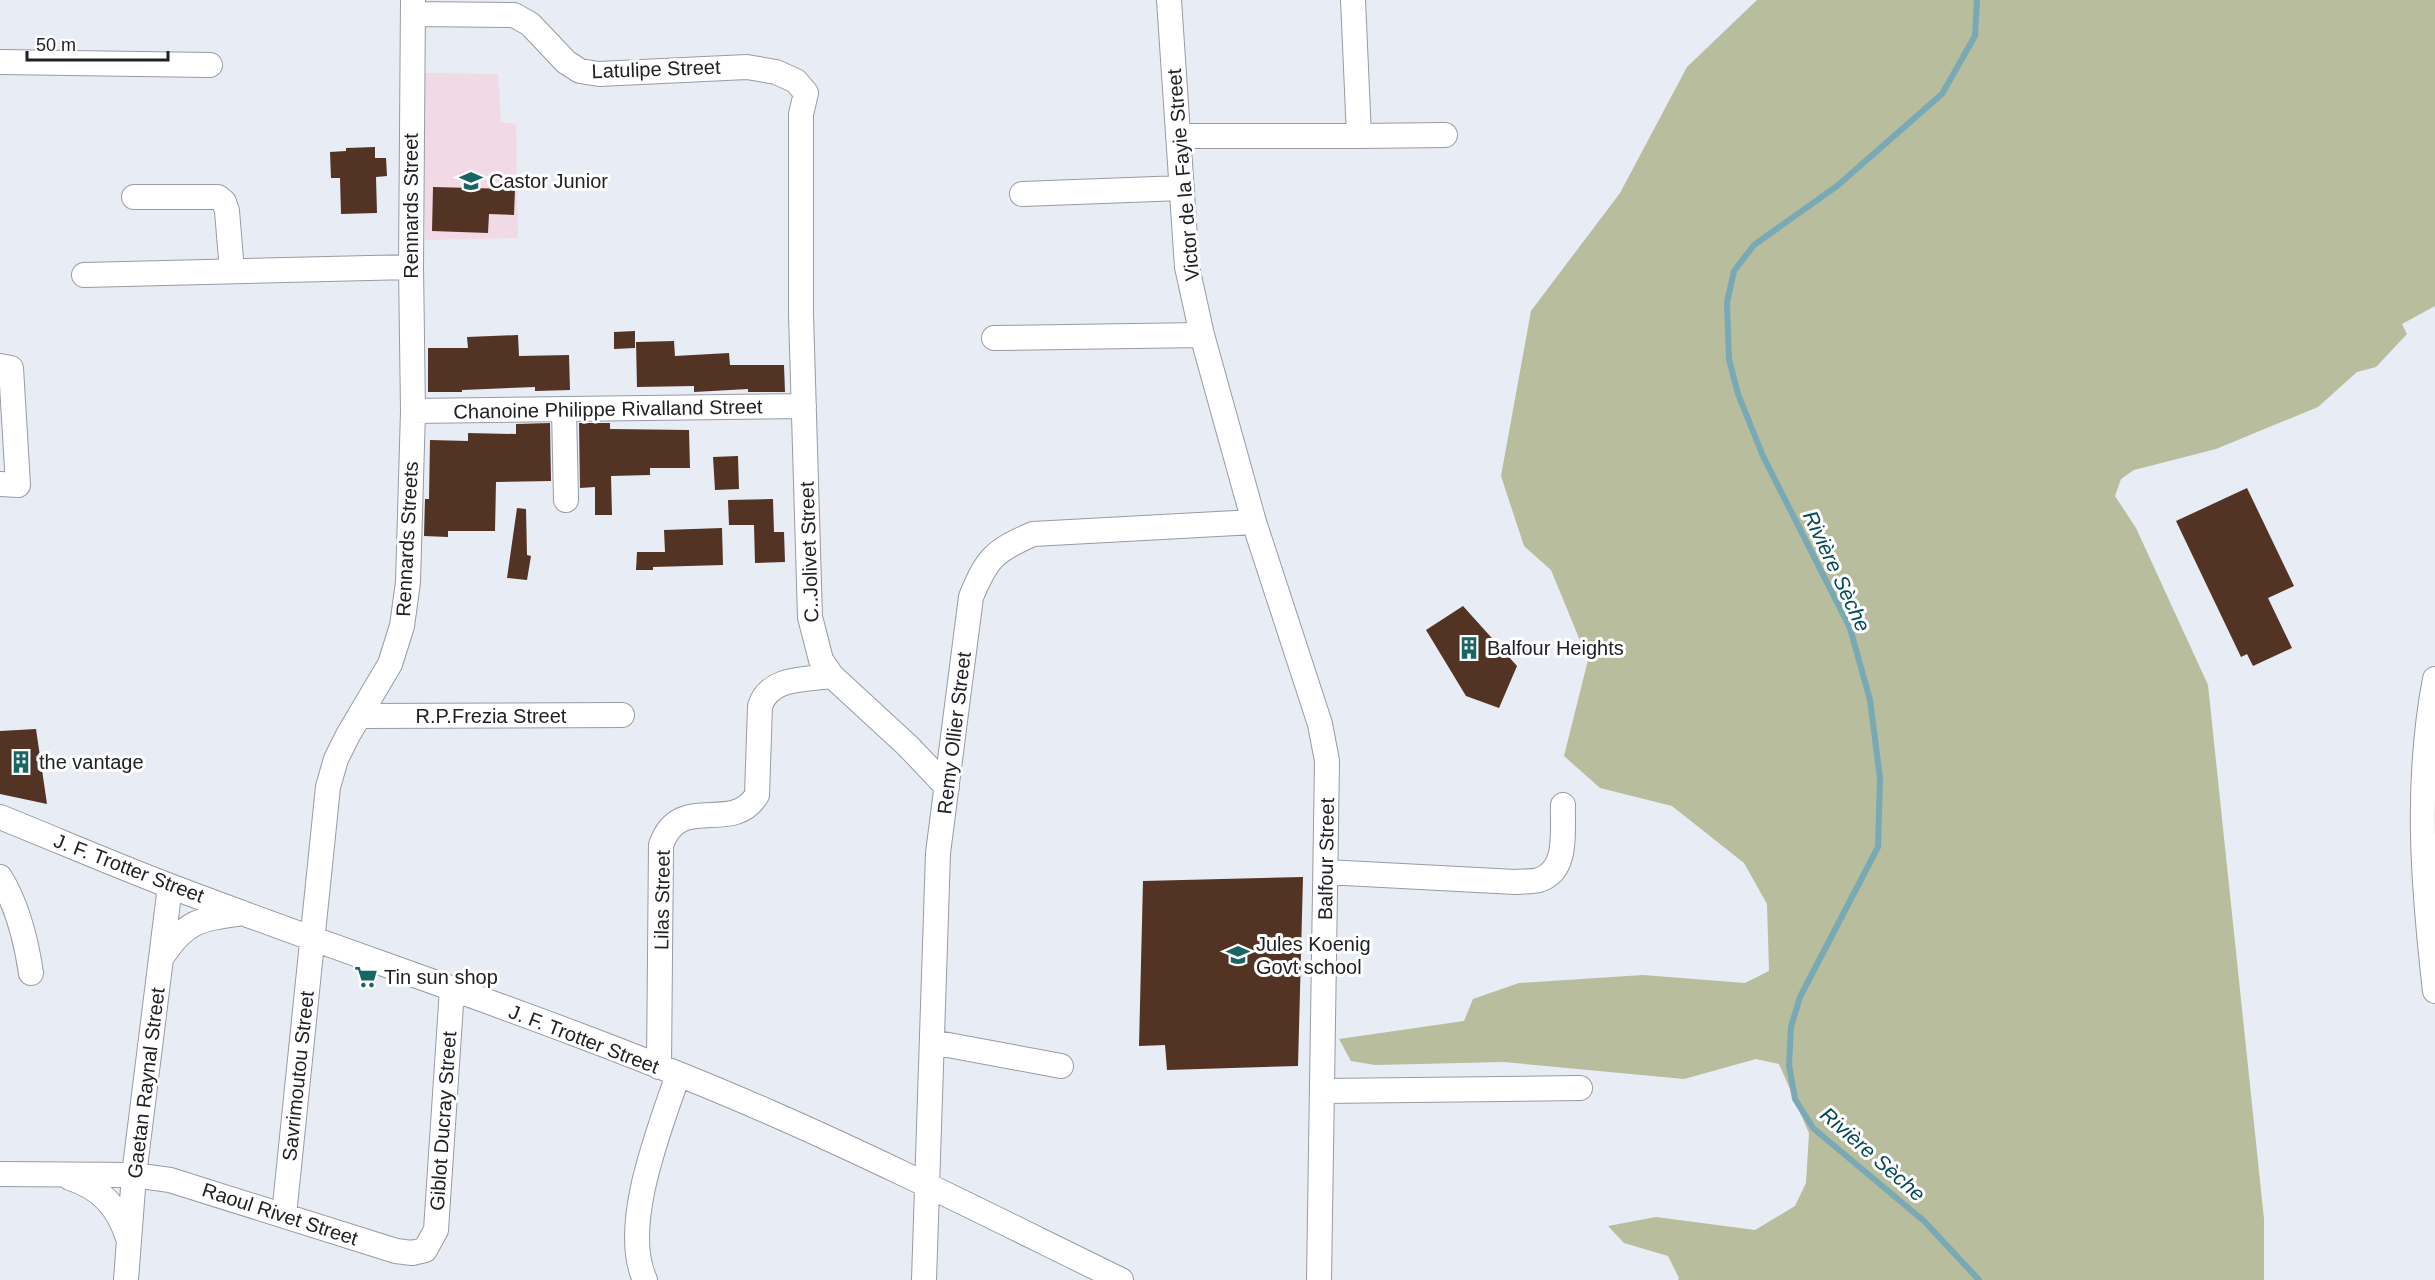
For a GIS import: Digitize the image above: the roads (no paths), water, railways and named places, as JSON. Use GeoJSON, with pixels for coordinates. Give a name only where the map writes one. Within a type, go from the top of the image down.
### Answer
{"type":"FeatureCollection","features":[{"type":"Feature","properties":{"kind":"street","name":"Victor de la Fayie Street"},"geometry":{"type":"LineString","coordinates":[[1169,0],[1187,267],[1202,335],[1254,522]]}},
{"type":"Feature","properties":{"kind":"street"},"geometry":{"type":"LineString","coordinates":[[1353,0],[1359,136]]}},
{"type":"Feature","properties":{"kind":"street","name":"Latulipe Street"},"geometry":{"type":"LineString","coordinates":[[413,7],[514,15],[530,24],[566,62],[580,71],[599,74],[747,67],[776,72],[796,81],[806,93]]}},
{"type":"Feature","properties":{"kind":"street","name":"Rennards Street"},"geometry":{"type":"LineString","coordinates":[[413,7],[411,267],[413,411]]}},
{"type":"Feature","properties":{"kind":"street"},"geometry":{"type":"LineString","coordinates":[[0,62],[210,64]]}},
{"type":"Feature","properties":{"kind":"street","name":"C..Jolivet Street"},"geometry":{"type":"LineString","coordinates":[[806,93],[801,114],[804,406],[810,617],[821,660],[832,676],[908,746],[947,787]]}},
{"type":"Feature","properties":{"kind":"street"},"geometry":{"type":"LineString","coordinates":[[1178,136],[1445,135]]}},
{"type":"Feature","properties":{"kind":"street"},"geometry":{"type":"LineString","coordinates":[[1022,194],[1182,188]]}},
{"type":"Feature","properties":{"kind":"street"},"geometry":{"type":"LineString","coordinates":[[134,197],[218,197],[224,202],[228,211],[232,271]]}},
{"type":"Feature","properties":{"kind":"street"},"geometry":{"type":"LineString","coordinates":[[84,275],[411,267]]}},
{"type":"Feature","properties":{"kind":"street"},"geometry":{"type":"LineString","coordinates":[[994,338],[1202,335]]}},
{"type":"Feature","properties":{"kind":"street"},"geometry":{"type":"LineString","coordinates":[[0,366],[11,368],[9,485]]}},
{"type":"Feature","properties":{"kind":"street","name":"Chanoine Philippe Rivalland Street"},"geometry":{"type":"LineString","coordinates":[[413,411],[804,406]]}},
{"type":"Feature","properties":{"kind":"street"},"geometry":{"type":"LineString","coordinates":[[564,410],[566,500]]}},
{"type":"Feature","properties":{"kind":"street","name":"Rennards Streets"},"geometry":{"type":"LineString","coordinates":[[313,937],[328,787],[336,759],[390,664],[402,626],[408,582],[413,411]]}},
{"type":"Feature","properties":{"kind":"street","name":"Remy Ollier Street"},"geometry":{"type":"LineString","coordinates":[[924,1280],[938,853],[971,597],[982,569],[1004,547],[1033,534],[1254,522]]}},
{"type":"Feature","properties":{"kind":"street","name":"Balfour Street"},"geometry":{"type":"LineString","coordinates":[[1254,522],[1320,724],[1327,761],[1319,1280]]}},
{"type":"Feature","properties":{"kind":"street","name":"Lilas Street"},"geometry":{"type":"LineString","coordinates":[[669,1071],[661,845],[666,832],[674,822],[686,816],[742,812],[751,805],[758,789],[760,706],[763,696],[770,688],[781,683],[832,676]]}},
{"type":"Feature","properties":{"kind":"street"},"geometry":{"type":"LineString","coordinates":[[2435,679],[2422,850],[2435,991]]}},
{"type":"Feature","properties":{"kind":"street","name":"R.P.Frezia Street"},"geometry":{"type":"LineString","coordinates":[[360,716],[622,715]]}},
{"type":"Feature","properties":{"kind":"street"},"geometry":{"type":"LineString","coordinates":[[1326,872],[1515,882],[1539,880],[1555,871],[1561,855],[1563,806]]}},
{"type":"Feature","properties":{"kind":"street","name":"J. F. Trotter Street"},"geometry":{"type":"LineString","coordinates":[[0,817],[170,886],[452,988],[768,1111],[927,1184],[1121,1280]]}},
{"type":"Feature","properties":{"kind":"street"},"geometry":{"type":"LineString","coordinates":[[0,877],[12,896],[27,945],[30,973]]}},
{"type":"Feature","properties":{"kind":"street","name":"Gaetan Raynal Street"},"geometry":{"type":"LineString","coordinates":[[126,1280],[134,1175],[170,886]]}},
{"type":"Feature","properties":{"kind":"street"},"geometry":{"type":"LineString","coordinates":[[161,959],[175,937],[194,923],[245,913]]}},
{"type":"Feature","properties":{"kind":"street","name":"Savrimoutou Street"},"geometry":{"type":"LineString","coordinates":[[284,1215],[313,937]]}},
{"type":"Feature","properties":{"kind":"street","name":"Giblot Ducray Street"},"geometry":{"type":"LineString","coordinates":[[425,1250],[436,1230],[452,988]]}},
{"type":"Feature","properties":{"kind":"street"},"geometry":{"type":"LineString","coordinates":[[932,1042],[1061,1066]]}},
{"type":"Feature","properties":{"kind":"street"},"geometry":{"type":"LineString","coordinates":[[645,1280],[639,1268],[638,1222],[648,1162],[669,1071]]}},
{"type":"Feature","properties":{"kind":"street"},"geometry":{"type":"LineString","coordinates":[[1322,1091],[1580,1088]]}},
{"type":"Feature","properties":{"kind":"street","name":"Raoul Rivet Street"},"geometry":{"type":"LineString","coordinates":[[0,1174],[134,1175],[170,1180],[396,1251],[412,1253],[425,1250]]}},
{"type":"Feature","properties":{"kind":"street"},"geometry":{"type":"LineString","coordinates":[[58,1174],[85,1183],[100,1192],[115,1208],[129,1240]]}},
{"type":"Feature","properties":{"kind":"waterway","name":"Rivière Sèche"},"geometry":{"type":"LineString","coordinates":[[1977,0],[1975,36],[1942,94],[1837,186],[1754,245],[1734,271],[1727,303],[1729,359],[1738,394],[1763,456],[1850,628],[1870,700],[1880,778],[1878,847],[1800,997],[1791,1027],[1789,1065],[1795,1099],[1813,1128],[1924,1221],[1979,1280]]}},
{"type":"Feature","properties":{"kind":"place","name":"Castor Junior"},"geometry":{"type":"Point","coordinates":[471,181]}},
{"type":"Feature","properties":{"kind":"place","name":"Balfour Heights"},"geometry":{"type":"Point","coordinates":[1469,648]}},
{"type":"Feature","properties":{"kind":"place","name":"the vantage"},"geometry":{"type":"Point","coordinates":[21,762]}},
{"type":"Feature","properties":{"kind":"place","name":"Jules Koenig Govt school"},"geometry":{"type":"Point","coordinates":[1238,955]}},
{"type":"Feature","properties":{"kind":"place","name":"Tin sun shop"},"geometry":{"type":"Point","coordinates":[366,977]}}]}
